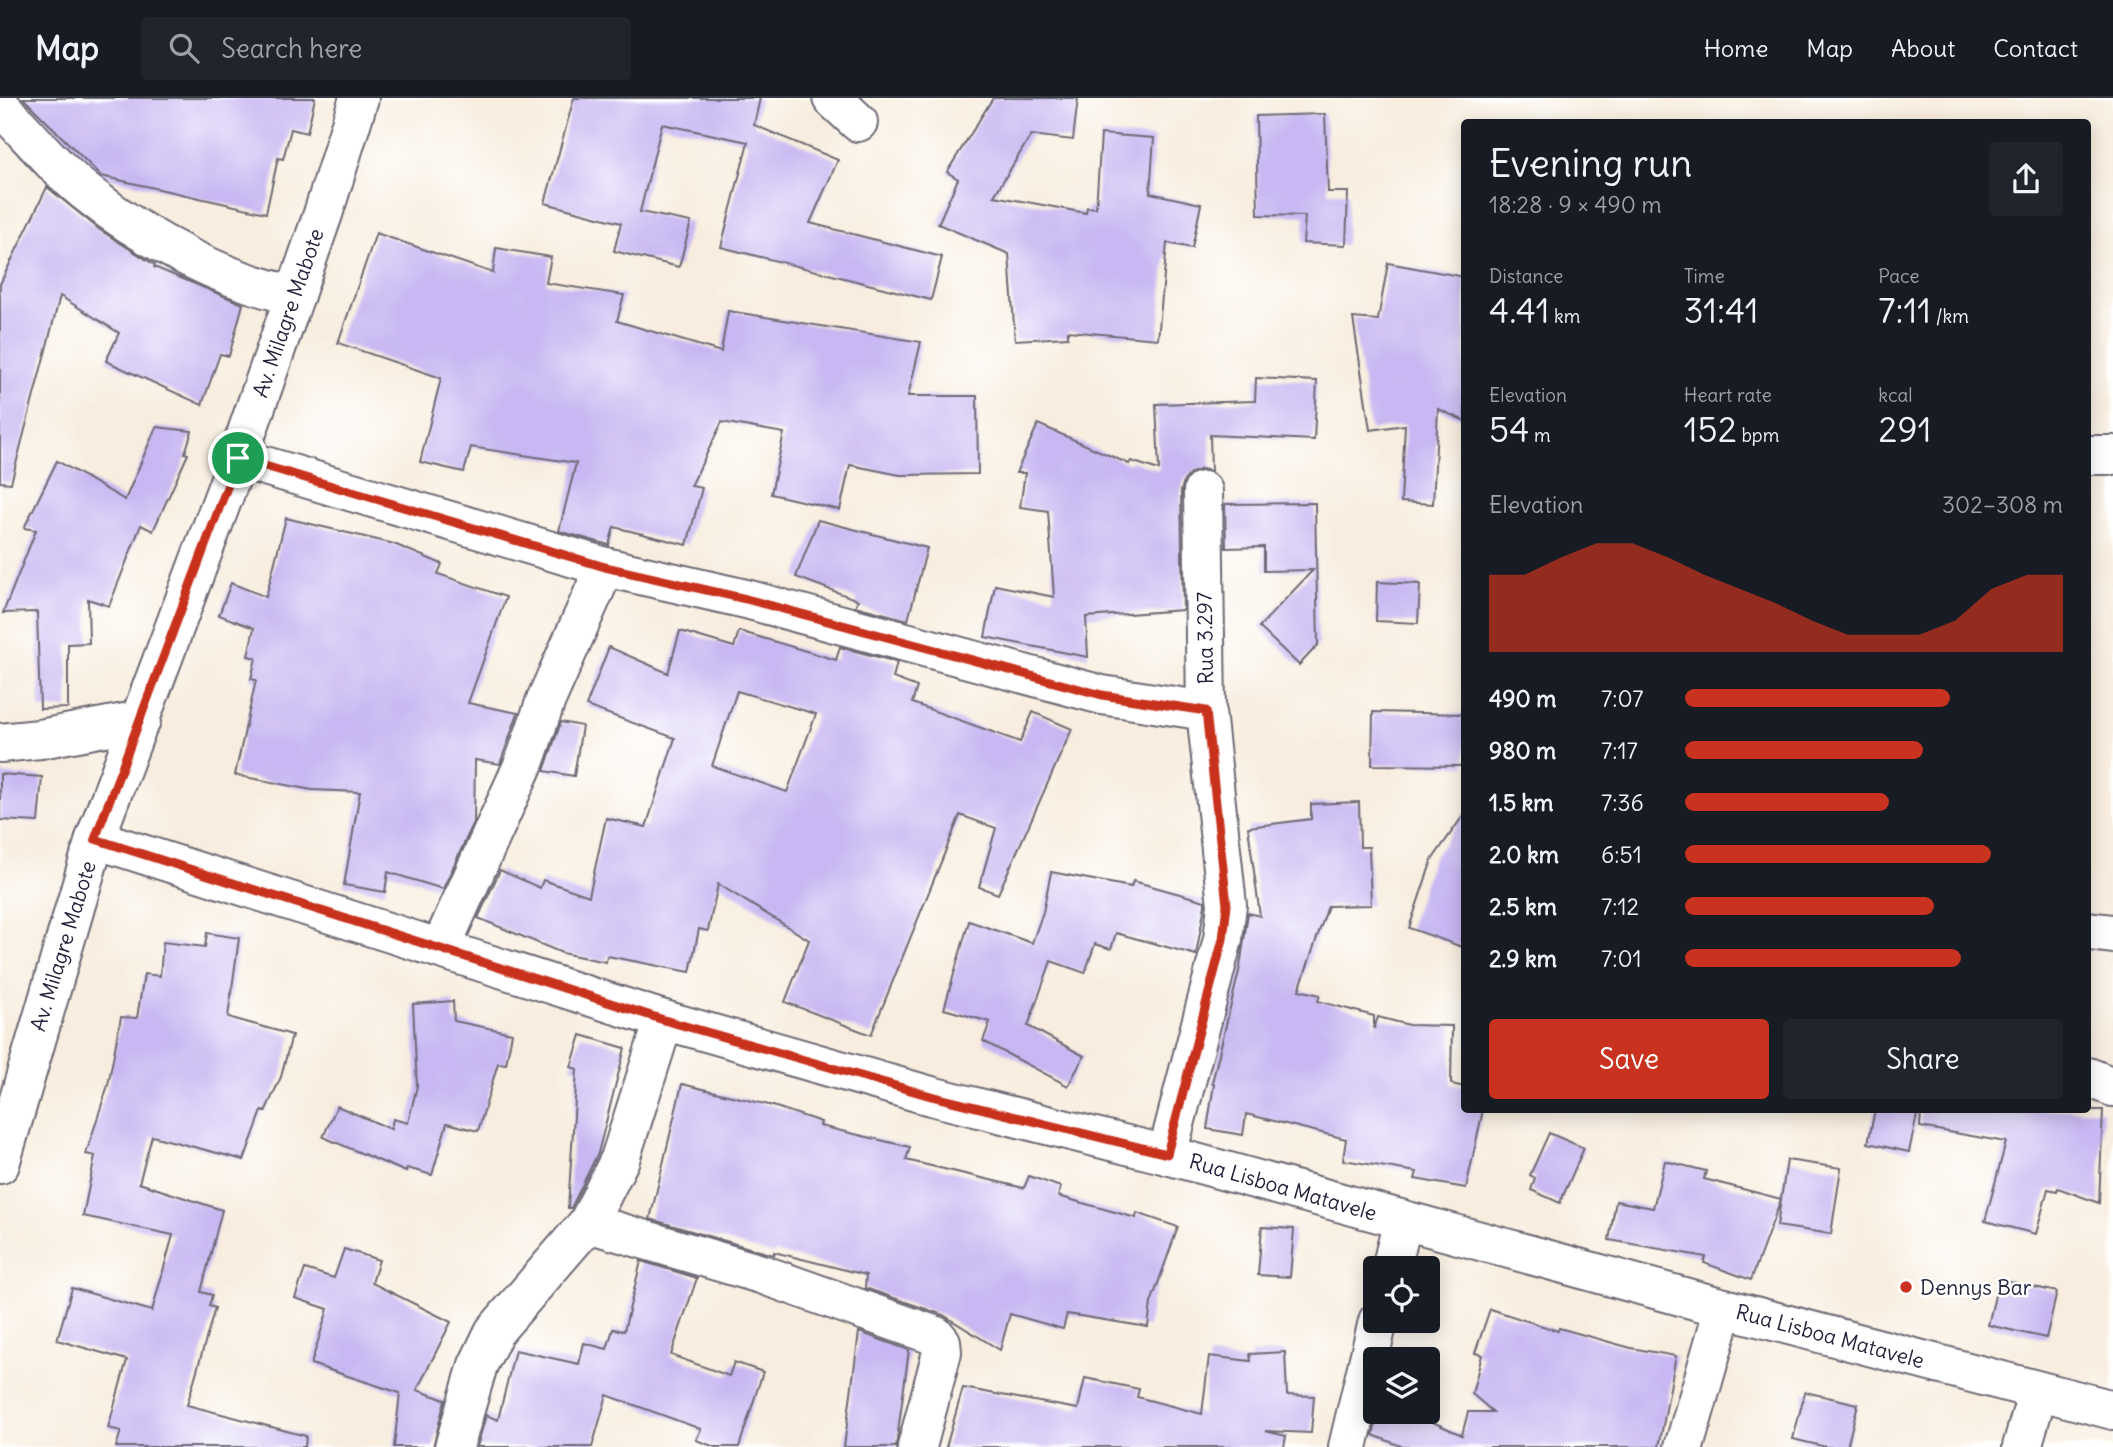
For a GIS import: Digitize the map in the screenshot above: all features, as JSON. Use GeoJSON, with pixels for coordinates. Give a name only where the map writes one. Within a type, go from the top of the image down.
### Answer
{"type":"FeatureCollection","features":[{"type":"Feature","properties":{"kind":"street","name":"Av. Milagre Mabote"},"geometry":{"type":"LineString","coordinates":[[0,1164],[95,839],[238,458],[359,98]]}},
{"type":"Feature","properties":{"kind":"street"},"geometry":{"type":"LineString","coordinates":[[0,106],[58,168],[91,197],[129,223],[217,271],[264,289],[295,295]]}},
{"type":"Feature","properties":{"kind":"street"},"geometry":{"type":"LineString","coordinates":[[2091,456],[2113,455]]}},
{"type":"Feature","properties":{"kind":"street"},"geometry":{"type":"LineString","coordinates":[[238,458],[605,567],[746,599],[1102,695],[1206,711]]}},
{"type":"Feature","properties":{"kind":"street","name":"Rua 3.297"},"geometry":{"type":"LineString","coordinates":[[1167,1154],[1223,939],[1227,905],[1206,711],[1203,491]]}},
{"type":"Feature","properties":{"kind":"street"},"geometry":{"type":"LineString","coordinates":[[441,947],[519,775],[546,700],[605,567]]}},
{"type":"Feature","properties":{"kind":"street"},"geometry":{"type":"LineString","coordinates":[[0,743],[40,739],[141,720]]}},
{"type":"Feature","properties":{"kind":"street","name":"Rua Lisboa Matavele"},"geometry":{"type":"LineString","coordinates":[[95,839],[664,1020],[931,1096],[1167,1154],[1724,1308],[2113,1410]]}},
{"type":"Feature","properties":{"kind":"street"},"geometry":{"type":"LineString","coordinates":[[2091,931],[2113,934]]}},
{"type":"Feature","properties":{"kind":"street"},"geometry":{"type":"LineString","coordinates":[[454,1447],[478,1365],[494,1332],[588,1223],[620,1158],[664,1020]]}},
{"type":"Feature","properties":{"kind":"street"},"geometry":{"type":"LineString","coordinates":[[2091,1078],[2113,1087]]}},
{"type":"Feature","properties":{"kind":"street"},"geometry":{"type":"LineString","coordinates":[[1394,1256],[1402,1220]]}},
{"type":"Feature","properties":{"kind":"street"},"geometry":{"type":"LineString","coordinates":[[588,1223],[761,1274],[936,1336],[941,1342],[942,1352],[917,1447]]}},
{"type":"Feature","properties":{"kind":"street"},"geometry":{"type":"LineString","coordinates":[[1684,1447],[1724,1308]]}},
{"type":"Feature","properties":{"kind":"street"},"geometry":{"type":"LineString","coordinates":[[1348,1447],[1375,1333]]}},
{"type":"Feature","properties":{"kind":"street"},"geometry":{"type":"LineString","coordinates":[[2022,1447],[2038,1391]]}},
{"type":"Feature","properties":{"kind":"building"},"geometry":{"type":"Polygon","coordinates":[[[23,98],[315,98],[307,133],[291,129],[283,159],[278,158],[266,213],[101,176],[23,98]]]}},
{"type":"Feature","properties":{"kind":"building"},"geometry":{"type":"Polygon","coordinates":[[[574,98],[760,98],[754,125],[838,160],[810,223],[942,257],[931,300],[721,247],[748,142],[662,124],[640,212],[691,222],[679,267],[614,251],[621,223],[545,203],[574,98]]]}},
{"type":"Feature","properties":{"kind":"building"},"geometry":{"type":"Polygon","coordinates":[[[993,98],[1078,98],[1073,140],[1031,135],[994,196],[1086,213],[1087,207],[1096,208],[1101,134],[1154,138],[1150,193],[1201,204],[1192,248],[1167,243],[1158,339],[1068,331],[1068,337],[1015,340],[1009,254],[938,224],[958,179],[947,172],[993,98]]]}},
{"type":"Feature","properties":{"kind":"building"},"geometry":{"type":"Polygon","coordinates":[[[1325,114],[1328,192],[1348,192],[1346,245],[1303,243],[1305,216],[1258,215],[1256,116],[1325,114]]]}},
{"type":"Feature","properties":{"kind":"building"},"geometry":{"type":"Polygon","coordinates":[[[47,187],[100,230],[155,265],[154,267],[243,304],[229,356],[220,354],[202,405],[106,361],[119,333],[60,296],[11,483],[0,482],[0,284],[47,187]]]}},
{"type":"Feature","properties":{"kind":"building"},"geometry":{"type":"Polygon","coordinates":[[[376,233],[493,273],[496,248],[551,257],[546,283],[624,295],[617,321],[721,352],[728,311],[921,342],[908,396],[977,396],[978,474],[900,475],[850,465],[840,510],[771,494],[784,433],[722,422],[691,486],[702,488],[687,545],[614,527],[609,545],[559,531],[576,463],[471,447],[464,472],[420,462],[441,378],[338,343],[376,233]]]}},
{"type":"Feature","properties":{"kind":"building"},"geometry":{"type":"Polygon","coordinates":[[[1388,263],[1461,276],[1461,419],[1438,409],[1433,504],[1401,502],[1405,425],[1370,430],[1353,318],[1378,320],[1388,263]]]}},
{"type":"Feature","properties":{"kind":"building"},"geometry":{"type":"Polygon","coordinates":[[[1256,378],[1317,381],[1314,440],[1210,435],[1211,471],[1202,469],[1191,473],[1184,481],[1181,491],[1183,610],[1086,617],[1088,657],[985,637],[995,585],[1054,597],[1048,511],[1020,507],[1025,473],[1016,473],[1038,424],[1129,464],[1131,461],[1159,470],[1156,404],[1255,401],[1256,378]]]}},
{"type":"Feature","properties":{"kind":"building"},"geometry":{"type":"Polygon","coordinates":[[[156,427],[192,431],[185,453],[188,454],[153,531],[141,525],[109,606],[88,599],[89,643],[68,644],[68,708],[40,709],[37,612],[3,613],[36,530],[24,528],[57,461],[125,500],[156,427]]]}},
{"type":"Feature","properties":{"kind":"building"},"geometry":{"type":"Polygon","coordinates":[[[1315,503],[1318,645],[1299,665],[1259,627],[1313,570],[1264,571],[1264,547],[1226,548],[1225,504],[1315,503]]]}},
{"type":"Feature","properties":{"kind":"building"},"geometry":{"type":"Polygon","coordinates":[[[286,518],[394,544],[442,564],[438,574],[506,597],[468,703],[518,713],[500,764],[475,760],[474,822],[443,889],[388,872],[385,892],[344,885],[360,792],[312,790],[235,775],[256,680],[251,679],[256,658],[248,656],[254,628],[219,615],[231,583],[266,597],[286,518]]]}},
{"type":"Feature","properties":{"kind":"building"},"geometry":{"type":"Polygon","coordinates":[[[818,520],[927,548],[908,620],[855,606],[858,600],[796,577],[818,520]]]}},
{"type":"Feature","properties":{"kind":"building"},"geometry":{"type":"Polygon","coordinates":[[[1377,582],[1420,584],[1418,623],[1376,621],[1377,582]]]}},
{"type":"Feature","properties":{"kind":"building"},"geometry":{"type":"Polygon","coordinates":[[[680,631],[734,647],[739,631],[836,660],[840,647],[897,662],[893,678],[917,687],[912,703],[1020,742],[1033,712],[1072,729],[998,894],[979,887],[996,828],[960,815],[871,1035],[785,1002],[809,940],[718,884],[708,931],[699,929],[690,972],[607,956],[606,962],[562,953],[478,918],[500,870],[540,888],[543,880],[589,896],[606,818],[646,827],[675,738],[586,706],[609,647],[668,673],[680,631]],[[737,691],[712,766],[787,792],[816,714],[737,691]]]}},
{"type":"Feature","properties":{"kind":"building"},"geometry":{"type":"Polygon","coordinates":[[[1373,712],[1461,714],[1461,766],[1372,765],[1373,712]]]}},
{"type":"Feature","properties":{"kind":"building"},"geometry":{"type":"Polygon","coordinates":[[[561,722],[582,726],[574,776],[544,771],[561,722]]]}},
{"type":"Feature","properties":{"kind":"building"},"geometry":{"type":"Polygon","coordinates":[[[0,774],[42,777],[38,822],[0,820],[0,774]]]}},
{"type":"Feature","properties":{"kind":"building"},"geometry":{"type":"Polygon","coordinates":[[[1359,802],[1360,847],[1369,847],[1371,905],[1328,906],[1299,990],[1320,995],[1318,1001],[1374,1016],[1374,1029],[1378,1017],[1409,1025],[1452,1026],[1451,1084],[1461,1086],[1461,1113],[1482,1113],[1466,1188],[1415,1179],[1417,1172],[1343,1160],[1346,1139],[1246,1114],[1243,1135],[1207,1129],[1212,1083],[1240,967],[1248,913],[1260,916],[1248,827],[1311,819],[1311,804],[1359,802]]]}},
{"type":"Feature","properties":{"kind":"building"},"geometry":{"type":"Polygon","coordinates":[[[1461,819],[1461,947],[1409,928],[1432,860],[1461,819]]]}},
{"type":"Feature","properties":{"kind":"building"},"geometry":{"type":"Polygon","coordinates":[[[1051,872],[1131,887],[1133,881],[1205,901],[1196,955],[1116,933],[1111,949],[1095,944],[1085,973],[1051,961],[1028,1026],[1084,1056],[1068,1086],[983,1041],[990,1022],[944,1009],[969,921],[1032,943],[1043,912],[1051,872]]]}},
{"type":"Feature","properties":{"kind":"building"},"geometry":{"type":"Polygon","coordinates":[[[207,933],[239,938],[228,1017],[292,1035],[281,1077],[265,1112],[262,1111],[244,1160],[152,1136],[139,1183],[222,1210],[201,1292],[212,1295],[209,1306],[215,1308],[187,1405],[306,1436],[305,1447],[116,1447],[121,1431],[108,1428],[127,1360],[57,1340],[72,1288],[152,1311],[173,1235],[83,1216],[95,1156],[86,1154],[108,1085],[121,1017],[137,1018],[144,974],[160,976],[163,942],[205,947],[207,933]]]}},
{"type":"Feature","properties":{"kind":"building"},"geometry":{"type":"Polygon","coordinates":[[[453,1001],[454,1021],[512,1033],[506,1064],[498,1063],[478,1131],[447,1123],[432,1175],[407,1168],[406,1172],[323,1137],[337,1106],[391,1129],[393,1119],[408,1123],[417,1086],[413,1004],[453,1001]]]}},
{"type":"Feature","properties":{"kind":"building"},"geometry":{"type":"Polygon","coordinates":[[[581,1035],[625,1048],[598,1153],[571,1208],[568,1208],[577,1069],[571,1067],[581,1035]]]}},
{"type":"Feature","properties":{"kind":"building"},"geometry":{"type":"Polygon","coordinates":[[[682,1084],[773,1106],[821,1122],[820,1126],[910,1147],[906,1160],[1024,1188],[1029,1176],[1061,1187],[1058,1196],[1136,1218],[1137,1213],[1178,1227],[1151,1303],[1148,1327],[1067,1314],[1063,1329],[1010,1314],[1000,1350],[943,1315],[865,1288],[866,1275],[774,1252],[774,1255],[650,1219],[682,1084]]]}},
{"type":"Feature","properties":{"kind":"building"},"geometry":{"type":"Polygon","coordinates":[[[2091,1110],[2103,1110],[2099,1203],[2058,1188],[2057,1191],[2048,1189],[2036,1234],[1985,1221],[2006,1142],[1920,1127],[1921,1113],[2091,1113],[2091,1110]]]}},
{"type":"Feature","properties":{"kind":"building"},"geometry":{"type":"Polygon","coordinates":[[[1874,1113],[1917,1113],[1909,1152],[1868,1143],[1874,1113]]]}},
{"type":"Feature","properties":{"kind":"building"},"geometry":{"type":"Polygon","coordinates":[[[1549,1133],[1584,1148],[1560,1203],[1531,1190],[1535,1178],[1530,1175],[1549,1133]]]}},
{"type":"Feature","properties":{"kind":"building"},"geometry":{"type":"Polygon","coordinates":[[[1787,1160],[1841,1168],[1831,1234],[1777,1226],[1787,1160]]]}},
{"type":"Feature","properties":{"kind":"building"},"geometry":{"type":"Polygon","coordinates":[[[1665,1161],[1706,1171],[1704,1179],[1781,1199],[1751,1280],[1704,1263],[1706,1257],[1609,1240],[1616,1201],[1653,1208],[1665,1161]]]}},
{"type":"Feature","properties":{"kind":"building"},"geometry":{"type":"Polygon","coordinates":[[[1262,1227],[1294,1229],[1290,1277],[1258,1275],[1262,1227]]]}},
{"type":"Feature","properties":{"kind":"building"},"geometry":{"type":"Polygon","coordinates":[[[344,1249],[379,1260],[372,1283],[451,1322],[417,1390],[445,1400],[433,1447],[394,1447],[400,1393],[311,1364],[328,1309],[295,1298],[305,1269],[334,1278],[344,1249]]]}},
{"type":"Feature","properties":{"kind":"building"},"geometry":{"type":"Polygon","coordinates":[[[641,1261],[697,1278],[671,1355],[729,1376],[734,1362],[763,1372],[739,1447],[715,1447],[696,1440],[701,1429],[607,1395],[592,1447],[477,1447],[486,1415],[498,1420],[515,1350],[579,1364],[584,1343],[607,1349],[613,1329],[624,1331],[641,1261]]]}},
{"type":"Feature","properties":{"kind":"building"},"geometry":{"type":"Polygon","coordinates":[[[1999,1279],[2057,1292],[2046,1338],[1988,1325],[1999,1279]]]}},
{"type":"Feature","properties":{"kind":"building"},"geometry":{"type":"Polygon","coordinates":[[[1490,1309],[1558,1331],[1559,1328],[1631,1348],[1676,1356],[1659,1447],[1403,1447],[1373,1435],[1376,1424],[1437,1424],[1462,1435],[1468,1412],[1493,1412],[1472,1394],[1482,1355],[1475,1353],[1490,1309]]]}},
{"type":"Feature","properties":{"kind":"building"},"geometry":{"type":"Polygon","coordinates":[[[859,1332],[909,1350],[896,1447],[844,1447],[859,1332]]]}},
{"type":"Feature","properties":{"kind":"building"},"geometry":{"type":"Polygon","coordinates":[[[1285,1352],[1287,1395],[1314,1396],[1311,1433],[1265,1431],[1286,1436],[1284,1447],[946,1447],[963,1388],[1078,1409],[1085,1378],[1139,1389],[1137,1397],[1202,1414],[1209,1356],[1251,1361],[1250,1354],[1285,1352]]]}},
{"type":"Feature","properties":{"kind":"building"},"geometry":{"type":"Polygon","coordinates":[[[1805,1392],[1858,1404],[1847,1447],[1826,1447],[1793,1439],[1805,1392]]]}},
{"type":"Feature","properties":{"kind":"place","name":"Dennys Bar"},"geometry":{"type":"Point","coordinates":[1906,1287]}},
{"type":"Feature","properties":{"kind":"route"},"geometry":{"type":"LineString","coordinates":[[238,458],[605,567],[746,599],[1102,695],[1206,711],[1227,905],[1226,923],[1167,1154],[931,1096],[664,1020],[95,839],[238,458]]}}]}
